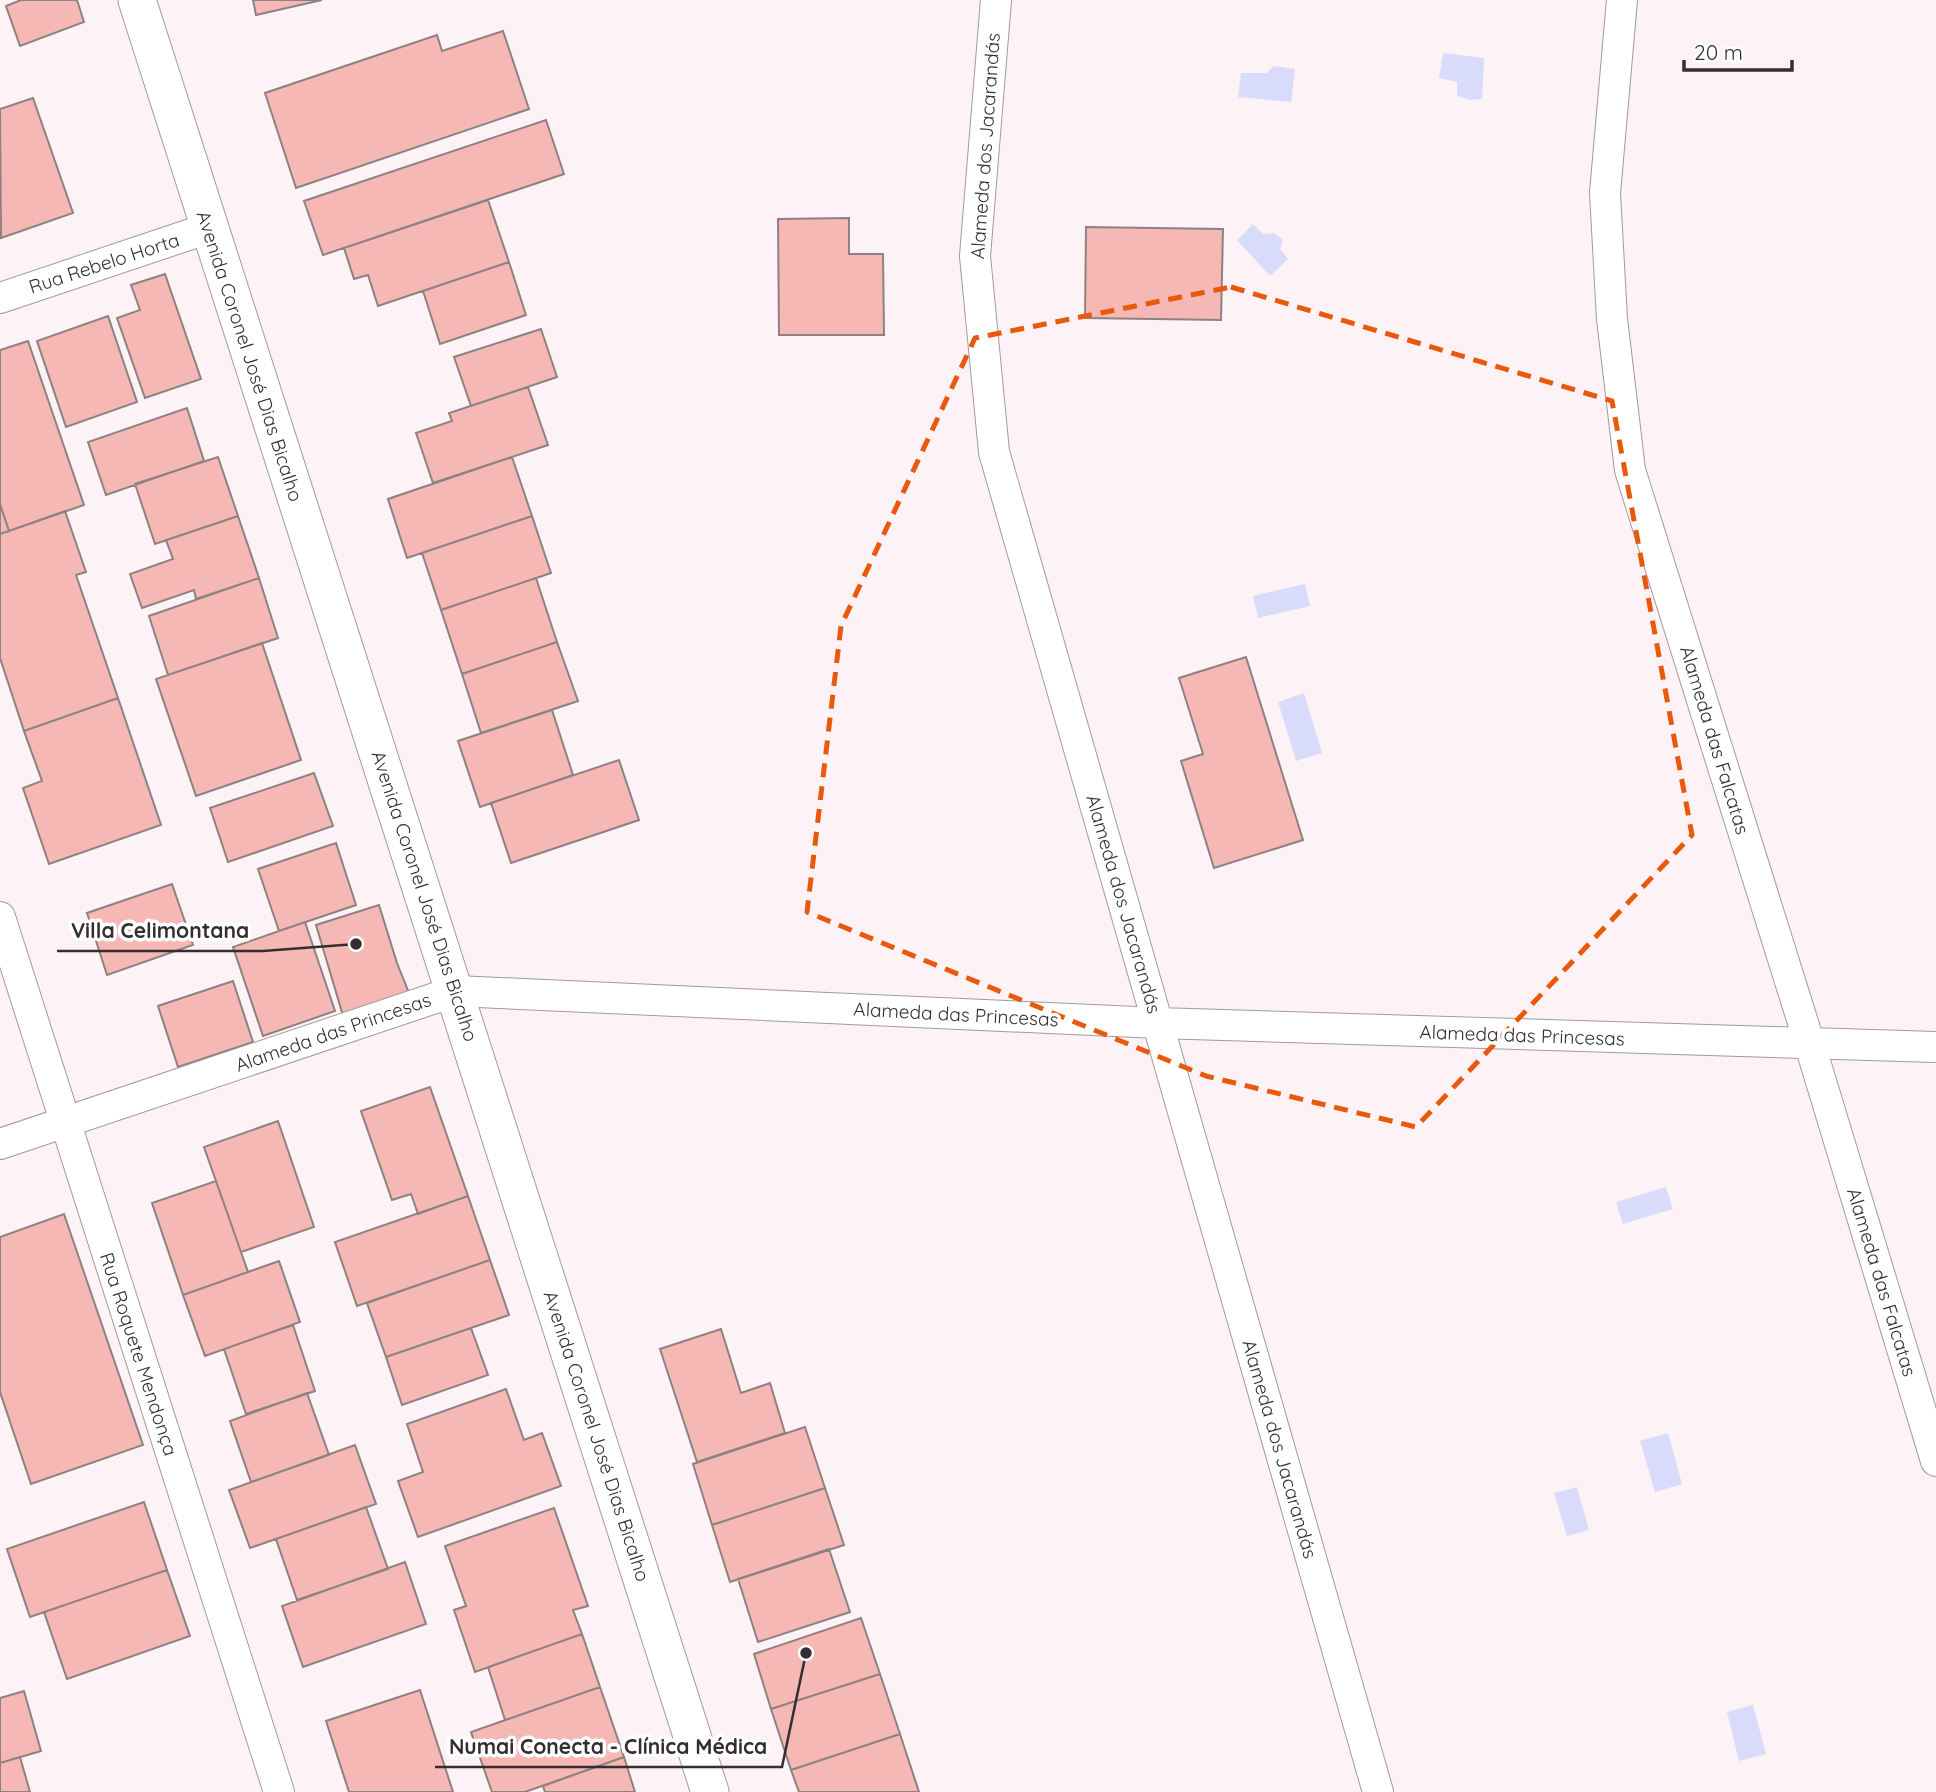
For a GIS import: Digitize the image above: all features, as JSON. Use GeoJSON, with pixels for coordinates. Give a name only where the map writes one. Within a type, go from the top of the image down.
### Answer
{"type":"FeatureCollection","features":[{"type":"Feature","properties":{"kind":"street","name":"Avenida Coronel José Dias Bicalho"},"geometry":{"type":"LineString","coordinates":[[138,0],[710,1792]]}},
{"type":"Feature","properties":{"kind":"street","name":"Alameda dos Jacarandás"},"geometry":{"type":"LineString","coordinates":[[996,0],[975,256],[994,452],[1378,1792]]}},
{"type":"Feature","properties":{"kind":"street","name":"Alameda das Falcatas"},"geometry":{"type":"LineString","coordinates":[[1622,0],[1605,193],[1612,319],[1630,470],[1811,1045],[1936,1461]]}},
{"type":"Feature","properties":{"kind":"street","name":"Rua Rebelo Horta"},"geometry":{"type":"LineString","coordinates":[[0,298],[209,228]]}},
{"type":"Feature","properties":{"kind":"street","name":"Rua Roquete Mendonça"},"geometry":{"type":"LineString","coordinates":[[0,916],[279,1792]]}},
{"type":"Feature","properties":{"kind":"street","name":"Alameda das Princesas"},"geometry":{"type":"LineString","coordinates":[[0,1144],[456,991],[1158,1023],[1936,1047]]}},
{"type":"Feature","properties":{"kind":"highlighted area"},"geometry":{"type":"Polygon","coordinates":[[[1231,287],[1612,401],[1692,835],[1416,1127],[1206,1076],[807,912],[841,626],[975,338],[1231,287]]]}},
{"type":"Feature","properties":{"kind":"water"},"geometry":{"type":"Polygon","coordinates":[[[1443,53],[1484,58],[1482,99],[1470,100],[1457,96],[1457,82],[1439,78],[1443,53]]]}},
{"type":"Feature","properties":{"kind":"water"},"geometry":{"type":"Polygon","coordinates":[[[1273,66],[1295,69],[1291,102],[1238,97],[1241,73],[1267,73],[1273,66]]]}},
{"type":"Feature","properties":{"kind":"water"},"geometry":{"type":"Polygon","coordinates":[[[1253,224],[1263,234],[1274,233],[1283,240],[1280,249],[1288,259],[1270,276],[1237,240],[1253,224]]]}},
{"type":"Feature","properties":{"kind":"water"},"geometry":{"type":"Polygon","coordinates":[[[1305,584],[1310,606],[1258,618],[1253,596],[1305,584]]]}},
{"type":"Feature","properties":{"kind":"water"},"geometry":{"type":"Polygon","coordinates":[[[1304,693],[1322,753],[1296,761],[1278,702],[1304,693]]]}},
{"type":"Feature","properties":{"kind":"water"},"geometry":{"type":"Polygon","coordinates":[[[1666,1187],[1673,1209],[1623,1224],[1616,1202],[1666,1187]]]}},
{"type":"Feature","properties":{"kind":"water"},"geometry":{"type":"Polygon","coordinates":[[[1668,1433],[1682,1484],[1655,1492],[1640,1441],[1668,1433]]]}},
{"type":"Feature","properties":{"kind":"water"},"geometry":{"type":"Polygon","coordinates":[[[1577,1487],[1589,1530],[1567,1536],[1554,1493],[1577,1487]]]}},
{"type":"Feature","properties":{"kind":"water"},"geometry":{"type":"Polygon","coordinates":[[[1753,1705],[1766,1754],[1739,1761],[1727,1712],[1753,1705]]]}},
{"type":"Feature","properties":{"kind":"building"},"geometry":{"type":"Polygon","coordinates":[[[21,0],[77,0],[84,22],[20,46],[6,6],[21,0]]]}},
{"type":"Feature","properties":{"kind":"building"},"geometry":{"type":"Polygon","coordinates":[[[253,0],[322,0],[256,15],[253,0]]]}},
{"type":"Feature","properties":{"kind":"building"},"geometry":{"type":"Polygon","coordinates":[[[503,31],[529,109],[296,188],[265,93],[437,35],[442,51],[503,31]]]}},
{"type":"Feature","properties":{"kind":"building"},"geometry":{"type":"Polygon","coordinates":[[[33,98],[73,213],[1,238],[0,109],[33,98]]]}},
{"type":"Feature","properties":{"kind":"building"},"geometry":{"type":"Polygon","coordinates":[[[546,120],[564,174],[323,255],[304,201],[546,120]]]}},
{"type":"Feature","properties":{"kind":"building"},"geometry":{"type":"Polygon","coordinates":[[[488,200],[509,262],[378,306],[368,275],[354,279],[344,248],[488,200]]]}},
{"type":"Feature","properties":{"kind":"building"},"geometry":{"type":"Polygon","coordinates":[[[849,218],[849,254],[883,254],[884,335],[779,335],[778,219],[849,218]]]}},
{"type":"Feature","properties":{"kind":"building"},"geometry":{"type":"Polygon","coordinates":[[[1086,227],[1223,229],[1221,320],[1085,318],[1086,227]]]}},
{"type":"Feature","properties":{"kind":"building"},"geometry":{"type":"Polygon","coordinates":[[[509,262],[526,315],[440,344],[423,291],[509,262]]]}},
{"type":"Feature","properties":{"kind":"building"},"geometry":{"type":"Polygon","coordinates":[[[165,274],[201,379],[145,398],[117,318],[140,310],[131,285],[165,274]]]}},
{"type":"Feature","properties":{"kind":"building"},"geometry":{"type":"Polygon","coordinates":[[[108,316],[137,402],[66,427],[37,341],[108,316]]]}},
{"type":"Feature","properties":{"kind":"building"},"geometry":{"type":"Polygon","coordinates":[[[541,329],[557,377],[471,406],[454,357],[541,329]]]}},
{"type":"Feature","properties":{"kind":"building"},"geometry":{"type":"Polygon","coordinates":[[[28,341],[84,505],[9,531],[0,504],[0,350],[28,341]]]}},
{"type":"Feature","properties":{"kind":"building"},"geometry":{"type":"Polygon","coordinates":[[[528,387],[548,445],[433,483],[416,433],[452,421],[449,413],[528,387]]]}},
{"type":"Feature","properties":{"kind":"building"},"geometry":{"type":"Polygon","coordinates":[[[187,408],[204,461],[106,495],[88,442],[187,408]]]}},
{"type":"Feature","properties":{"kind":"building"},"geometry":{"type":"Polygon","coordinates":[[[218,457],[238,516],[155,544],[135,484],[218,457]]]}},
{"type":"Feature","properties":{"kind":"building"},"geometry":{"type":"Polygon","coordinates":[[[512,457],[532,516],[407,558],[388,499],[512,457]]]}},
{"type":"Feature","properties":{"kind":"building"},"geometry":{"type":"Polygon","coordinates":[[[0,504],[9,531],[0,534],[0,504]]]}},
{"type":"Feature","properties":{"kind":"building"},"geometry":{"type":"Polygon","coordinates":[[[65,511],[86,572],[76,575],[118,698],[24,731],[0,658],[0,534],[65,511]]]}},
{"type":"Feature","properties":{"kind":"building"},"geometry":{"type":"Polygon","coordinates":[[[238,516],[259,578],[196,599],[194,590],[142,608],[130,574],[173,559],[166,540],[238,516]]]}},
{"type":"Feature","properties":{"kind":"building"},"geometry":{"type":"Polygon","coordinates":[[[532,516],[551,573],[441,610],[422,553],[532,516]]]}},
{"type":"Feature","properties":{"kind":"building"},"geometry":{"type":"Polygon","coordinates":[[[259,578],[278,638],[168,675],[149,616],[259,578]]]}},
{"type":"Feature","properties":{"kind":"building"},"geometry":{"type":"Polygon","coordinates":[[[536,578],[557,642],[462,674],[441,610],[536,578]]]}},
{"type":"Feature","properties":{"kind":"building"},"geometry":{"type":"Polygon","coordinates":[[[557,642],[578,701],[481,733],[462,674],[557,642]]]}},
{"type":"Feature","properties":{"kind":"building"},"geometry":{"type":"Polygon","coordinates":[[[262,643],[301,760],[196,796],[156,679],[262,643]]]}},
{"type":"Feature","properties":{"kind":"building"},"geometry":{"type":"Polygon","coordinates":[[[1246,657],[1303,840],[1214,868],[1181,761],[1203,754],[1179,678],[1246,657]]]}},
{"type":"Feature","properties":{"kind":"building"},"geometry":{"type":"Polygon","coordinates":[[[118,698],[161,825],[49,864],[23,788],[42,781],[24,731],[118,698]]]}},
{"type":"Feature","properties":{"kind":"building"},"geometry":{"type":"Polygon","coordinates":[[[552,710],[573,775],[480,807],[458,741],[552,710]]]}},
{"type":"Feature","properties":{"kind":"building"},"geometry":{"type":"Polygon","coordinates":[[[619,760],[639,820],[511,863],[491,803],[619,760]]]}},
{"type":"Feature","properties":{"kind":"building"},"geometry":{"type":"Polygon","coordinates":[[[314,773],[333,826],[228,862],[210,808],[314,773]]]}},
{"type":"Feature","properties":{"kind":"building"},"geometry":{"type":"Polygon","coordinates":[[[336,843],[356,905],[279,931],[258,869],[336,843]]]}},
{"type":"Feature","properties":{"kind":"building"},"geometry":{"type":"Polygon","coordinates":[[[172,884],[193,945],[107,975],[87,913],[172,884]]]}},
{"type":"Feature","properties":{"kind":"building"},"geometry":{"type":"Polygon","coordinates":[[[379,905],[409,993],[344,1019],[316,925],[379,905]]]}},
{"type":"Feature","properties":{"kind":"building"},"geometry":{"type":"Polygon","coordinates":[[[305,922],[335,1011],[263,1036],[233,947],[305,922]]]}},
{"type":"Feature","properties":{"kind":"building"},"geometry":{"type":"Polygon","coordinates":[[[233,981],[253,1042],[178,1067],[158,1006],[233,981]]]}},
{"type":"Feature","properties":{"kind":"building"},"geometry":{"type":"Polygon","coordinates":[[[430,1087],[468,1196],[418,1214],[411,1194],[392,1200],[361,1111],[430,1087]]]}},
{"type":"Feature","properties":{"kind":"building"},"geometry":{"type":"Polygon","coordinates":[[[278,1121],[314,1227],[241,1252],[204,1147],[278,1121]]]}},
{"type":"Feature","properties":{"kind":"building"},"geometry":{"type":"Polygon","coordinates":[[[216,1181],[248,1272],[183,1295],[152,1203],[216,1181]]]}},
{"type":"Feature","properties":{"kind":"building"},"geometry":{"type":"Polygon","coordinates":[[[468,1196],[490,1260],[357,1306],[335,1242],[468,1196]]]}},
{"type":"Feature","properties":{"kind":"building"},"geometry":{"type":"Polygon","coordinates":[[[64,1214],[143,1445],[31,1484],[0,1392],[0,1237],[64,1214]]]}},
{"type":"Feature","properties":{"kind":"building"},"geometry":{"type":"Polygon","coordinates":[[[490,1260],[509,1315],[386,1357],[367,1303],[490,1260]]]}},
{"type":"Feature","properties":{"kind":"building"},"geometry":{"type":"Polygon","coordinates":[[[279,1261],[300,1322],[205,1356],[183,1295],[279,1261]]]}},
{"type":"Feature","properties":{"kind":"building"},"geometry":{"type":"Polygon","coordinates":[[[293,1325],[315,1391],[246,1414],[224,1349],[293,1325]]]}},
{"type":"Feature","properties":{"kind":"building"},"geometry":{"type":"Polygon","coordinates":[[[471,1328],[488,1375],[402,1405],[386,1357],[471,1328]]]}},
{"type":"Feature","properties":{"kind":"building"},"geometry":{"type":"Polygon","coordinates":[[[721,1329],[741,1393],[770,1383],[785,1433],[697,1462],[660,1349],[721,1329]]]}},
{"type":"Feature","properties":{"kind":"building"},"geometry":{"type":"Polygon","coordinates":[[[506,1389],[524,1440],[542,1433],[561,1486],[418,1537],[398,1481],[423,1472],[407,1424],[506,1389]]]}},
{"type":"Feature","properties":{"kind":"building"},"geometry":{"type":"Polygon","coordinates":[[[307,1393],[329,1455],[251,1482],[230,1421],[307,1393]]]}},
{"type":"Feature","properties":{"kind":"building"},"geometry":{"type":"Polygon","coordinates":[[[805,1427],[825,1488],[712,1525],[693,1464],[805,1427]]]}},
{"type":"Feature","properties":{"kind":"building"},"geometry":{"type":"Polygon","coordinates":[[[355,1445],[376,1504],[250,1548],[229,1490],[355,1445]]]}},
{"type":"Feature","properties":{"kind":"building"},"geometry":{"type":"Polygon","coordinates":[[[825,1488],[844,1545],[730,1582],[712,1525],[825,1488]]]}},
{"type":"Feature","properties":{"kind":"building"},"geometry":{"type":"Polygon","coordinates":[[[144,1502],[167,1570],[30,1617],[7,1549],[144,1502]]]}},
{"type":"Feature","properties":{"kind":"building"},"geometry":{"type":"Polygon","coordinates":[[[366,1507],[388,1569],[297,1600],[276,1539],[366,1507]]]}},
{"type":"Feature","properties":{"kind":"building"},"geometry":{"type":"Polygon","coordinates":[[[554,1508],[588,1606],[573,1610],[582,1634],[475,1672],[454,1610],[466,1606],[445,1546],[554,1508]]]}},
{"type":"Feature","properties":{"kind":"building"},"geometry":{"type":"Polygon","coordinates":[[[829,1549],[850,1612],[758,1642],[738,1579],[829,1549]]]}},
{"type":"Feature","properties":{"kind":"building"},"geometry":{"type":"Polygon","coordinates":[[[405,1562],[426,1624],[303,1667],[282,1606],[405,1562]]]}},
{"type":"Feature","properties":{"kind":"building"},"geometry":{"type":"Polygon","coordinates":[[[167,1570],[190,1636],[67,1679],[44,1612],[167,1570]]]}},
{"type":"Feature","properties":{"kind":"building"},"geometry":{"type":"Polygon","coordinates":[[[861,1618],[880,1674],[771,1709],[754,1654],[861,1618]]]}},
{"type":"Feature","properties":{"kind":"building"},"geometry":{"type":"Polygon","coordinates":[[[582,1634],[600,1687],[505,1720],[488,1667],[582,1634]]]}},
{"type":"Feature","properties":{"kind":"building"},"geometry":{"type":"Polygon","coordinates":[[[880,1674],[900,1734],[791,1770],[771,1709],[880,1674]]]}},
{"type":"Feature","properties":{"kind":"building"},"geometry":{"type":"Polygon","coordinates":[[[600,1687],[624,1757],[525,1792],[492,1792],[471,1732],[600,1687]]]}},
{"type":"Feature","properties":{"kind":"building"},"geometry":{"type":"Polygon","coordinates":[[[420,1690],[453,1792],[349,1792],[326,1721],[420,1690]]]}},
{"type":"Feature","properties":{"kind":"building"},"geometry":{"type":"Polygon","coordinates":[[[24,1691],[41,1751],[0,1763],[0,1698],[24,1691]]]}},
{"type":"Feature","properties":{"kind":"building"},"geometry":{"type":"Polygon","coordinates":[[[900,1734],[919,1792],[799,1792],[791,1770],[900,1734]]]}},
{"type":"Feature","properties":{"kind":"building"},"geometry":{"type":"Polygon","coordinates":[[[20,1757],[30,1792],[0,1792],[0,1763],[20,1757]]]}},
{"type":"Feature","properties":{"kind":"building"},"geometry":{"type":"Polygon","coordinates":[[[624,1757],[635,1792],[545,1792],[543,1786],[624,1757]]]}},
{"type":"Feature","properties":{"kind":"place","name":"Villa Celimontana"},"geometry":{"type":"Point","coordinates":[356,944]}},
{"type":"Feature","properties":{"kind":"place","name":"Numai Conecta - Clínica Médica"},"geometry":{"type":"Point","coordinates":[806,1653]}}]}
